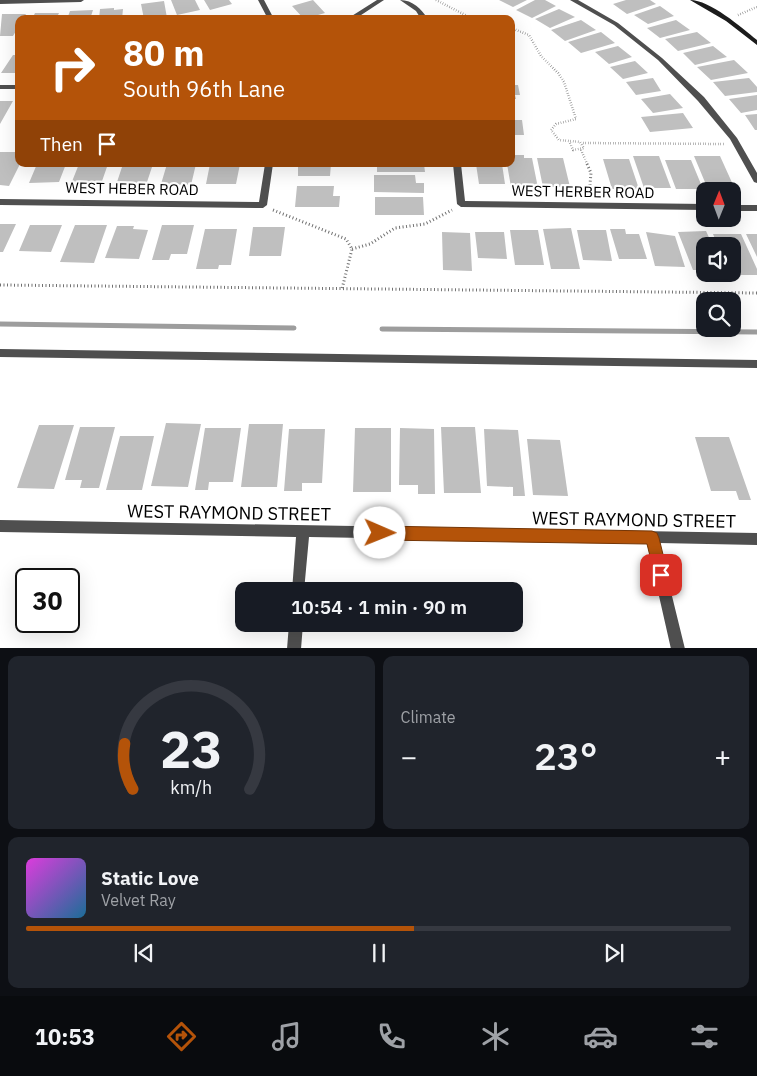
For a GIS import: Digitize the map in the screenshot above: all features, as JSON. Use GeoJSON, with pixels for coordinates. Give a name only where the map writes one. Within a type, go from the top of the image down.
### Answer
{"type":"FeatureCollection","features":[{"type":"Feature","properties":{"kind":"street"},"geometry":{"type":"LineString","coordinates":[[0,2],[81,0]]}},
{"type":"Feature","properties":{"kind":"street"},"geometry":{"type":"LineString","coordinates":[[261,0],[269,15]]}},
{"type":"Feature","properties":{"kind":"street"},"geometry":{"type":"LineString","coordinates":[[357,15],[381,0]]}},
{"type":"Feature","properties":{"kind":"street"},"geometry":{"type":"LineString","coordinates":[[402,0],[418,10],[422,15]]}},
{"type":"Feature","properties":{"kind":"street"},"geometry":{"type":"LineString","coordinates":[[573,0],[616,24],[660,59],[701,99],[736,144],[757,180]]}},
{"type":"Feature","properties":{"kind":"street"},"geometry":{"type":"LineString","coordinates":[[693,0],[728,20],[757,42]]}},
{"type":"Feature","properties":{"kind":"street"},"geometry":{"type":"LineString","coordinates":[[0,87],[15,87]]}},
{"type":"Feature","properties":{"kind":"street"},"geometry":{"type":"LineString","coordinates":[[263,204],[269,167]]}},
{"type":"Feature","properties":{"kind":"street"},"geometry":{"type":"LineString","coordinates":[[457,167],[461,204]]}},
{"type":"Feature","properties":{"kind":"street","name":"WEST HEBER ROAD"},"geometry":{"type":"LineString","coordinates":[[0,202],[263,204]]}},
{"type":"Feature","properties":{"kind":"street","name":"WEST HERBER ROAD"},"geometry":{"type":"LineString","coordinates":[[461,204],[696,207]]}},
{"type":"Feature","properties":{"kind":"street"},"geometry":{"type":"LineString","coordinates":[[741,208],[757,208]]}},
{"type":"Feature","properties":{"kind":"street","name":"WEST RAYMOND STREET"},"geometry":{"type":"LineString","coordinates":[[0,526],[757,539]]}},
{"type":"Feature","properties":{"kind":"street"},"geometry":{"type":"LineString","coordinates":[[299,582],[303,532]]}},
{"type":"Feature","properties":{"kind":"street"},"geometry":{"type":"LineString","coordinates":[[652,538],[678,648]]}},
{"type":"Feature","properties":{"kind":"street"},"geometry":{"type":"LineString","coordinates":[[294,648],[295,632]]}},
{"type":"Feature","properties":{"kind":"lane"},"geometry":{"type":"LineString","coordinates":[[0,353],[757,364]]}},
{"type":"Feature","properties":{"kind":"path"},"geometry":{"type":"LineString","coordinates":[[436,0],[465,15]]}},
{"type":"Feature","properties":{"kind":"path"},"geometry":{"type":"LineString","coordinates":[[735,16],[757,7]]}},
{"type":"Feature","properties":{"kind":"path"},"geometry":{"type":"LineString","coordinates":[[515,30],[529,36],[541,56],[564,82],[576,119],[556,124],[551,130],[556,138],[570,143],[575,141],[582,143],[625,144],[736,144]]}},
{"type":"Feature","properties":{"kind":"path"},"geometry":{"type":"LineString","coordinates":[[570,143],[571,149],[581,150]]}},
{"type":"Feature","properties":{"kind":"path"},"geometry":{"type":"LineString","coordinates":[[581,150],[584,148],[582,143]]}},
{"type":"Feature","properties":{"kind":"path"},"geometry":{"type":"LineString","coordinates":[[581,150],[591,173],[589,196],[591,206]]}},
{"type":"Feature","properties":{"kind":"path"},"geometry":{"type":"LineString","coordinates":[[263,204],[314,228],[338,234],[346,239],[352,249],[342,289]]}},
{"type":"Feature","properties":{"kind":"path"},"geometry":{"type":"LineString","coordinates":[[352,249],[370,244],[396,228],[436,220],[461,204]]}},
{"type":"Feature","properties":{"kind":"path"},"geometry":{"type":"LineString","coordinates":[[0,285],[757,293]]}},
{"type":"Feature","properties":{"kind":"building"},"geometry":{"type":"Polygon","coordinates":[[[171,0],[195,0],[200,10],[177,15],[171,0]]]}},
{"type":"Feature","properties":{"kind":"building"},"geometry":{"type":"Polygon","coordinates":[[[204,0],[229,0],[232,4],[210,10],[204,0]]]}},
{"type":"Feature","properties":{"kind":"building"},"geometry":{"type":"Polygon","coordinates":[[[313,0],[325,13],[300,15],[292,6],[313,0]]]}},
{"type":"Feature","properties":{"kind":"building"},"geometry":{"type":"Polygon","coordinates":[[[499,0],[527,0],[513,7],[499,0]]]}},
{"type":"Feature","properties":{"kind":"building"},"geometry":{"type":"Polygon","coordinates":[[[535,0],[545,0],[556,6],[532,18],[516,10],[535,0]]]}},
{"type":"Feature","properties":{"kind":"building"},"geometry":{"type":"Polygon","coordinates":[[[626,0],[650,0],[656,4],[627,14],[613,4],[626,0]]]}},
{"type":"Feature","properties":{"kind":"building"},"geometry":{"type":"Polygon","coordinates":[[[164,1],[166,15],[143,15],[141,4],[164,1]]]}},
{"type":"Feature","properties":{"kind":"building"},"geometry":{"type":"Polygon","coordinates":[[[660,6],[674,16],[648,24],[634,15],[660,6]]]}},
{"type":"Feature","properties":{"kind":"building"},"geometry":{"type":"Polygon","coordinates":[[[100,9],[123,9],[122,15],[99,15],[100,9]]]}},
{"type":"Feature","properties":{"kind":"building"},"geometry":{"type":"Polygon","coordinates":[[[559,9],[575,17],[550,28],[535,19],[559,9]]]}},
{"type":"Feature","properties":{"kind":"building"},"geometry":{"type":"Polygon","coordinates":[[[93,10],[91,15],[68,15],[70,11],[93,10]]]}},
{"type":"Feature","properties":{"kind":"building"},"geometry":{"type":"Polygon","coordinates":[[[35,13],[59,13],[58,15],[34,15],[35,13]]]}},
{"type":"Feature","properties":{"kind":"building"},"geometry":{"type":"Polygon","coordinates":[[[2,14],[26,14],[15,15],[15,33],[13,36],[0,36],[2,14]]]}},
{"type":"Feature","properties":{"kind":"building"},"geometry":{"type":"Polygon","coordinates":[[[581,20],[596,30],[565,41],[551,30],[581,20]]]}},
{"type":"Feature","properties":{"kind":"building"},"geometry":{"type":"Polygon","coordinates":[[[676,20],[690,30],[660,38],[647,28],[676,20]]]}},
{"type":"Feature","properties":{"kind":"building"},"geometry":{"type":"Polygon","coordinates":[[[601,32],[615,43],[581,53],[568,42],[601,32]]]}},
{"type":"Feature","properties":{"kind":"building"},"geometry":{"type":"Polygon","coordinates":[[[697,32],[711,43],[678,51],[665,39],[697,32]]]}},
{"type":"Feature","properties":{"kind":"building"},"geometry":{"type":"Polygon","coordinates":[[[618,46],[632,57],[609,64],[595,52],[618,46]]]}},
{"type":"Feature","properties":{"kind":"building"},"geometry":{"type":"Polygon","coordinates":[[[713,46],[727,57],[695,65],[683,53],[713,46]]]}},
{"type":"Feature","properties":{"kind":"building"},"geometry":{"type":"Polygon","coordinates":[[[13,55],[15,55],[15,73],[1,73],[13,55]]]}},
{"type":"Feature","properties":{"kind":"building"},"geometry":{"type":"Polygon","coordinates":[[[734,60],[748,73],[711,80],[697,67],[734,60]]]}},
{"type":"Feature","properties":{"kind":"building"},"geometry":{"type":"Polygon","coordinates":[[[635,61],[648,73],[623,79],[610,67],[635,61]]]}},
{"type":"Feature","properties":{"kind":"building"},"geometry":{"type":"Polygon","coordinates":[[[653,78],[661,91],[636,95],[626,82],[653,78]]]}},
{"type":"Feature","properties":{"kind":"building"},"geometry":{"type":"Polygon","coordinates":[[[749,78],[757,87],[757,92],[725,96],[713,82],[749,78]]]}},
{"type":"Feature","properties":{"kind":"building"},"geometry":{"type":"Polygon","coordinates":[[[515,85],[518,85],[520,95],[515,95],[515,85]]]}},
{"type":"Feature","properties":{"kind":"building"},"geometry":{"type":"Polygon","coordinates":[[[670,94],[683,108],[653,113],[641,99],[670,94]]]}},
{"type":"Feature","properties":{"kind":"building"},"geometry":{"type":"Polygon","coordinates":[[[757,95],[757,110],[741,113],[729,99],[757,95]]]}},
{"type":"Feature","properties":{"kind":"building"},"geometry":{"type":"Polygon","coordinates":[[[0,101],[13,101],[0,124],[0,101]]]}},
{"type":"Feature","properties":{"kind":"building"},"geometry":{"type":"Polygon","coordinates":[[[683,113],[693,128],[650,132],[641,117],[683,113]]]}},
{"type":"Feature","properties":{"kind":"building"},"geometry":{"type":"Polygon","coordinates":[[[757,114],[757,130],[755,130],[745,115],[757,114]]]}},
{"type":"Feature","properties":{"kind":"building"},"geometry":{"type":"Polygon","coordinates":[[[515,120],[522,120],[524,135],[515,135],[515,120]]]}},
{"type":"Feature","properties":{"kind":"building"},"geometry":{"type":"Polygon","coordinates":[[[0,152],[15,152],[15,167],[18,167],[9,186],[0,185],[0,152]]]}},
{"type":"Feature","properties":{"kind":"building"},"geometry":{"type":"Polygon","coordinates":[[[515,155],[524,155],[524,158],[532,158],[538,188],[511,187],[508,167],[515,167],[515,155]]]}},
{"type":"Feature","properties":{"kind":"building"},"geometry":{"type":"Polygon","coordinates":[[[633,156],[659,156],[671,188],[644,188],[633,156]]]}},
{"type":"Feature","properties":{"kind":"building"},"geometry":{"type":"Polygon","coordinates":[[[694,156],[720,156],[732,182],[705,182],[694,156]]]}},
{"type":"Feature","properties":{"kind":"building"},"geometry":{"type":"Polygon","coordinates":[[[537,158],[563,158],[570,187],[543,187],[537,158]]]}},
{"type":"Feature","properties":{"kind":"building"},"geometry":{"type":"Polygon","coordinates":[[[603,159],[629,159],[639,189],[612,189],[603,159]]]}},
{"type":"Feature","properties":{"kind":"building"},"geometry":{"type":"Polygon","coordinates":[[[665,160],[691,160],[700,182],[696,182],[696,189],[676,189],[665,160]]]}},
{"type":"Feature","properties":{"kind":"building"},"geometry":{"type":"Polygon","coordinates":[[[36,167],[65,167],[59,182],[29,183],[36,167]]]}},
{"type":"Feature","properties":{"kind":"building"},"geometry":{"type":"Polygon","coordinates":[[[78,167],[107,167],[101,184],[71,184],[78,167]]]}},
{"type":"Feature","properties":{"kind":"building"},"geometry":{"type":"Polygon","coordinates":[[[122,167],[152,167],[146,185],[116,185],[122,167]]]}},
{"type":"Feature","properties":{"kind":"building"},"geometry":{"type":"Polygon","coordinates":[[[166,167],[195,167],[191,185],[161,184],[166,167]]]}},
{"type":"Feature","properties":{"kind":"building"},"geometry":{"type":"Polygon","coordinates":[[[209,167],[239,167],[236,184],[206,184],[209,167]]]}},
{"type":"Feature","properties":{"kind":"building"},"geometry":{"type":"Polygon","coordinates":[[[298,167],[331,167],[330,176],[298,176],[298,167]]]}},
{"type":"Feature","properties":{"kind":"building"},"geometry":{"type":"Polygon","coordinates":[[[377,167],[424,167],[425,172],[377,172],[377,167]]]}},
{"type":"Feature","properties":{"kind":"building"},"geometry":{"type":"Polygon","coordinates":[[[476,167],[502,167],[505,184],[479,184],[476,167]]]}},
{"type":"Feature","properties":{"kind":"building"},"geometry":{"type":"Polygon","coordinates":[[[374,175],[415,175],[416,183],[424,183],[424,193],[374,192],[374,175]]]}},
{"type":"Feature","properties":{"kind":"building"},"geometry":{"type":"Polygon","coordinates":[[[297,186],[334,186],[333,196],[340,196],[339,207],[295,207],[297,186]]]}},
{"type":"Feature","properties":{"kind":"building"},"geometry":{"type":"Polygon","coordinates":[[[375,197],[423,197],[424,215],[375,215],[375,197]]]}},
{"type":"Feature","properties":{"kind":"building"},"geometry":{"type":"Polygon","coordinates":[[[0,224],[16,224],[3,252],[0,252],[0,224]]]}},
{"type":"Feature","properties":{"kind":"building"},"geometry":{"type":"Polygon","coordinates":[[[30,225],[62,225],[51,252],[19,251],[30,225]]]}},
{"type":"Feature","properties":{"kind":"building"},"geometry":{"type":"Polygon","coordinates":[[[75,225],[107,225],[94,263],[60,262],[75,225]]]}},
{"type":"Feature","properties":{"kind":"building"},"geometry":{"type":"Polygon","coordinates":[[[162,225],[194,225],[187,254],[171,254],[169,260],[152,260],[162,225]]]}},
{"type":"Feature","properties":{"kind":"building"},"geometry":{"type":"Polygon","coordinates":[[[117,226],[134,226],[133,229],[148,230],[139,259],[105,258],[117,226]]]}},
{"type":"Feature","properties":{"kind":"building"},"geometry":{"type":"Polygon","coordinates":[[[253,227],[285,227],[281,256],[249,256],[253,227]]]}},
{"type":"Feature","properties":{"kind":"building"},"geometry":{"type":"Polygon","coordinates":[[[571,228],[580,269],[551,269],[543,229],[571,228]]]}},
{"type":"Feature","properties":{"kind":"building"},"geometry":{"type":"Polygon","coordinates":[[[205,229],[237,229],[231,265],[219,265],[218,269],[196,269],[205,229]]]}},
{"type":"Feature","properties":{"kind":"building"},"geometry":{"type":"Polygon","coordinates":[[[610,229],[625,229],[626,234],[639,234],[647,259],[619,259],[610,229]]]}},
{"type":"Feature","properties":{"kind":"building"},"geometry":{"type":"Polygon","coordinates":[[[510,230],[538,230],[544,265],[515,265],[510,230]]]}},
{"type":"Feature","properties":{"kind":"building"},"geometry":{"type":"Polygon","coordinates":[[[577,230],[606,230],[612,261],[583,260],[577,230]]]}},
{"type":"Feature","properties":{"kind":"building"},"geometry":{"type":"Polygon","coordinates":[[[706,231],[709,237],[696,237],[696,270],[693,270],[678,232],[706,231]]]}},
{"type":"Feature","properties":{"kind":"building"},"geometry":{"type":"Polygon","coordinates":[[[442,232],[470,233],[472,271],[443,270],[442,232]]]}},
{"type":"Feature","properties":{"kind":"building"},"geometry":{"type":"Polygon","coordinates":[[[475,232],[504,232],[507,259],[478,258],[475,232]]]}},
{"type":"Feature","properties":{"kind":"building"},"geometry":{"type":"Polygon","coordinates":[[[646,232],[675,236],[685,267],[655,266],[646,232]]]}},
{"type":"Feature","properties":{"kind":"building"},"geometry":{"type":"Polygon","coordinates":[[[713,234],[741,234],[757,269],[757,275],[741,275],[741,237],[714,237],[713,234]]]}},
{"type":"Feature","properties":{"kind":"building"},"geometry":{"type":"Polygon","coordinates":[[[746,234],[757,234],[757,257],[746,234]]]}},
{"type":"Feature","properties":{"kind":"building"},"geometry":{"type":"Polygon","coordinates":[[[166,423],[201,424],[188,487],[151,486],[166,423]]]}},
{"type":"Feature","properties":{"kind":"building"},"geometry":{"type":"Polygon","coordinates":[[[249,424],[283,424],[277,487],[241,487],[249,424]]]}},
{"type":"Feature","properties":{"kind":"building"},"geometry":{"type":"Polygon","coordinates":[[[39,425],[74,425],[54,489],[17,488],[39,425]]]}},
{"type":"Feature","properties":{"kind":"building"},"geometry":{"type":"Polygon","coordinates":[[[80,427],[115,427],[99,488],[80,488],[82,480],[65,480],[80,427]]]}},
{"type":"Feature","properties":{"kind":"building"},"geometry":{"type":"Polygon","coordinates":[[[441,427],[475,427],[481,493],[444,493],[441,427]]]}},
{"type":"Feature","properties":{"kind":"building"},"geometry":{"type":"Polygon","coordinates":[[[205,428],[241,428],[233,482],[209,482],[208,490],[195,490],[205,428]]]}},
{"type":"Feature","properties":{"kind":"building"},"geometry":{"type":"Polygon","coordinates":[[[355,428],[391,428],[391,492],[353,492],[355,428]]]}},
{"type":"Feature","properties":{"kind":"building"},"geometry":{"type":"Polygon","coordinates":[[[400,428],[434,429],[435,494],[418,494],[418,485],[399,485],[400,428]]]}},
{"type":"Feature","properties":{"kind":"building"},"geometry":{"type":"Polygon","coordinates":[[[289,429],[325,429],[322,483],[302,483],[302,491],[284,491],[289,429]]]}},
{"type":"Feature","properties":{"kind":"building"},"geometry":{"type":"Polygon","coordinates":[[[484,429],[518,430],[525,496],[513,496],[513,487],[487,486],[484,429]]]}},
{"type":"Feature","properties":{"kind":"building"},"geometry":{"type":"Polygon","coordinates":[[[120,436],[154,436],[142,490],[106,490],[120,436]]]}},
{"type":"Feature","properties":{"kind":"building"},"geometry":{"type":"Polygon","coordinates":[[[695,437],[729,437],[751,500],[739,500],[736,491],[711,491],[695,437]]]}},
{"type":"Feature","properties":{"kind":"building"},"geometry":{"type":"Polygon","coordinates":[[[527,439],[560,440],[568,496],[533,495],[527,439]]]}},
{"type":"Feature","properties":{"kind":"waterway"},"geometry":{"type":"LineString","coordinates":[[0,324],[294,328]]}},
{"type":"Feature","properties":{"kind":"waterway"},"geometry":{"type":"LineString","coordinates":[[382,329],[757,332]]}},
{"type":"Feature","properties":{"kind":"route"},"geometry":{"type":"LineString","coordinates":[[380,533],[652,538],[661,575]]}}]}
